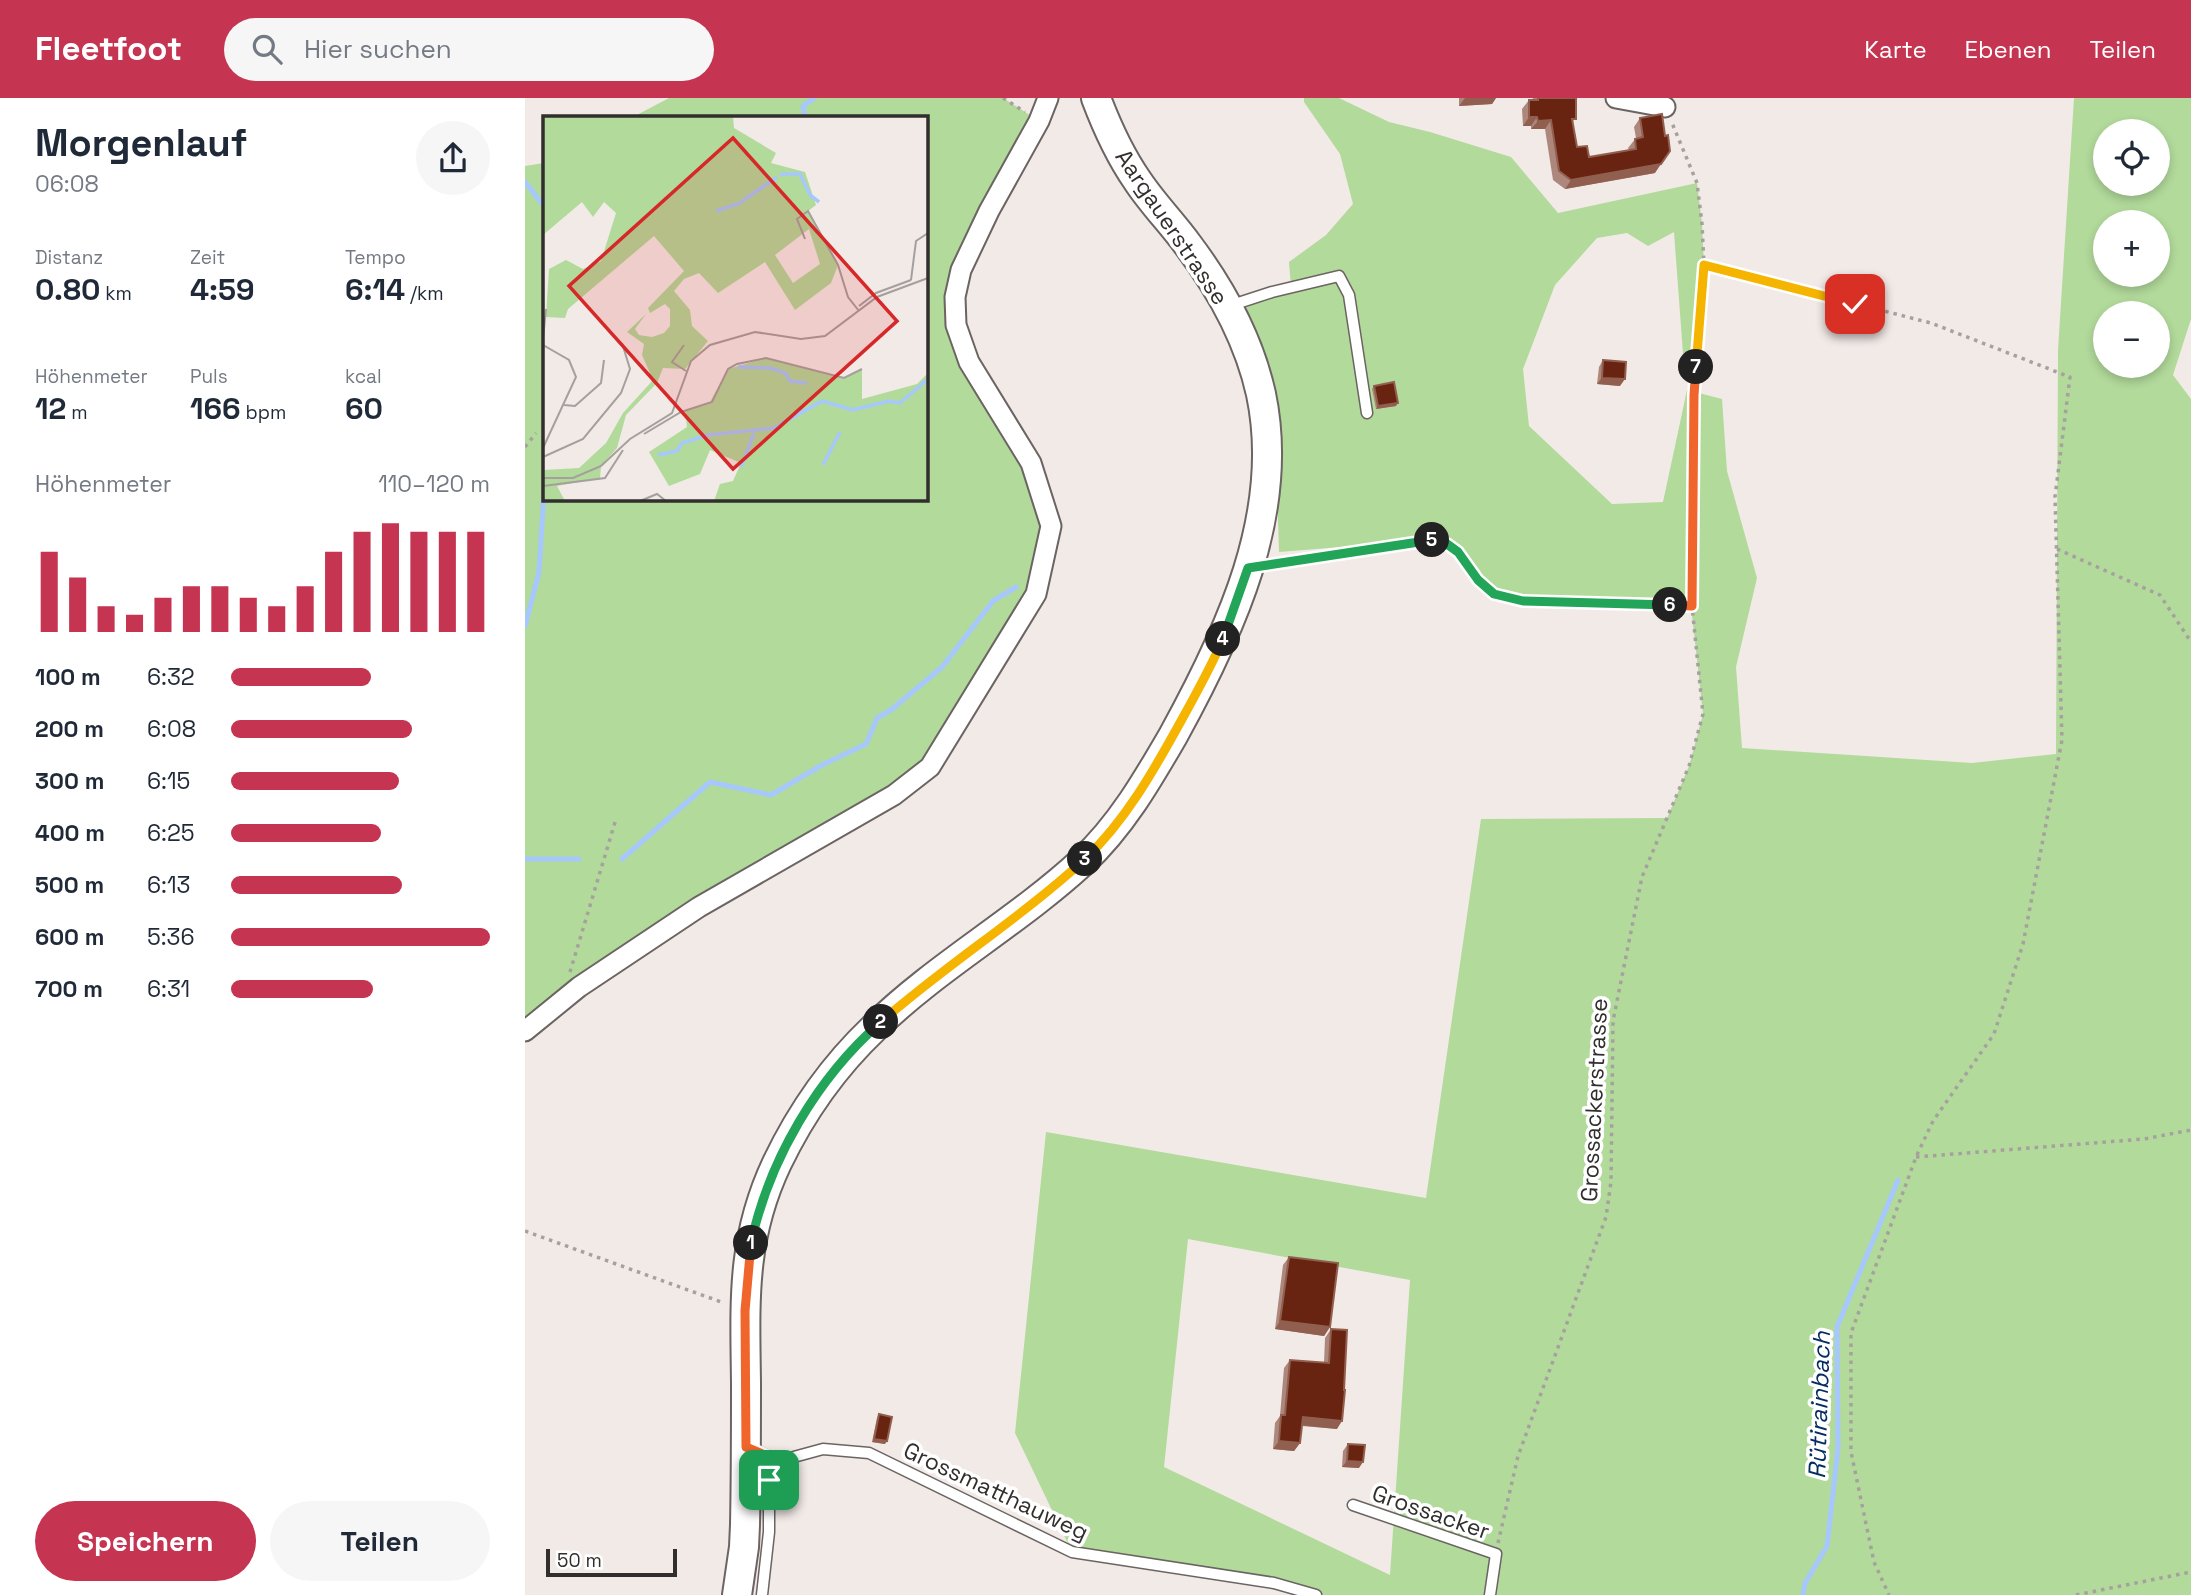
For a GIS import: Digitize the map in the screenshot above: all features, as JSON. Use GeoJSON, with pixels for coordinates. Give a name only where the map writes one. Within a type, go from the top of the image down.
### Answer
{"type":"FeatureCollection","features":[{"type":"Feature","properties":{"kind":"main road","name":"Aargauerstrasse"},"geometry":{"type":"LineString","coordinates":[[737,1595],[744,1547],[745,1311],[749,1251],[760,1205],[786,1145],[812,1102],[838,1067],[873,1028],[907,999],[1055,887],[1092,853],[1114,828],[1159,761],[1192,701],[1218,650],[1248,568],[1264,494],[1266,454],[1264,413],[1257,377],[1227,306],[1212,279],[1139,183],[1115,143],[1096,98]]}},
{"type":"Feature","properties":{"kind":"street"},"geometry":{"type":"LineString","coordinates":[[525,1031],[579,987],[699,907],[894,795],[930,767],[1036,594],[1051,526],[1031,463],[969,362],[956,325],[954,297],[961,270],[989,211],[1039,121],[1048,98]]}},
{"type":"Feature","properties":{"kind":"street"},"geometry":{"type":"LineString","coordinates":[[1616,98],[1665,107]]}},
{"type":"Feature","properties":{"kind":"lane"},"geometry":{"type":"LineString","coordinates":[[1227,306],[1339,276],[1349,295],[1367,413]]}},
{"type":"Feature","properties":{"kind":"lane"},"geometry":{"type":"LineString","coordinates":[[746,1447],[779,1461],[769,1480],[769,1532],[762,1595]]}},
{"type":"Feature","properties":{"kind":"lane","name":"Grossmatthauweg"},"geometry":{"type":"LineString","coordinates":[[779,1461],[823,1448],[869,1453],[1072,1552],[1274,1583],[1316,1595]]}},
{"type":"Feature","properties":{"kind":"lane","name":"Grossacker"},"geometry":{"type":"LineString","coordinates":[[1353,1505],[1496,1554]]}},
{"type":"Feature","properties":{"kind":"lane"},"geometry":{"type":"LineString","coordinates":[[1490,1595],[1496,1554]]}},
{"type":"Feature","properties":{"kind":"path"},"geometry":{"type":"LineString","coordinates":[[1003,98],[1039,121]]}},
{"type":"Feature","properties":{"kind":"path","name":"Grossackerstrasse"},"geometry":{"type":"LineString","coordinates":[[1496,1554],[1518,1456],[1606,1217],[1611,1182],[1613,1021],[1642,877],[1689,766],[1703,714],[1692,606],[1694,395],[1704,265],[1702,224],[1697,183],[1665,107]]}},
{"type":"Feature","properties":{"kind":"path"},"geometry":{"type":"LineString","coordinates":[[1704,265],[1931,323],[2070,377],[2055,497],[2062,740],[2023,944],[1994,1034],[1933,1121],[1916,1157],[1851,1333],[1851,1452],[1874,1562],[1889,1595]]}},
{"type":"Feature","properties":{"kind":"path"},"geometry":{"type":"LineString","coordinates":[[525,447],[535,433]]}},
{"type":"Feature","properties":{"kind":"path"},"geometry":{"type":"LineString","coordinates":[[1248,568],[1429,540],[1447,544],[1458,552],[1478,580],[1494,594],[1523,601],[1692,606]]}},
{"type":"Feature","properties":{"kind":"path"},"geometry":{"type":"LineString","coordinates":[[2056,548],[2160,595],[2191,642]]}},
{"type":"Feature","properties":{"kind":"path"},"geometry":{"type":"LineString","coordinates":[[562,1001],[616,819]]}},
{"type":"Feature","properties":{"kind":"path"},"geometry":{"type":"LineString","coordinates":[[1916,1157],[2144,1139],[2191,1130]]}},
{"type":"Feature","properties":{"kind":"path"},"geometry":{"type":"LineString","coordinates":[[525,1231],[745,1311]]}},
{"type":"Feature","properties":{"kind":"path"},"geometry":{"type":"LineString","coordinates":[[2076,1595],[2191,1572]]}},
{"type":"Feature","properties":{"kind":"green space"},"geometry":{"type":"Polygon","coordinates":[[[669,98],[1003,98],[1039,121],[961,270],[956,325],[1031,463],[1051,526],[1036,594],[930,767],[525,1031],[525,166],[543,163],[543,500],[927,500],[927,116],[635,116],[669,98]]]}},
{"type":"Feature","properties":{"kind":"green space"},"geometry":{"type":"Polygon","coordinates":[[[1304,98],[1339,98],[1389,122],[1511,157],[1558,213],[1697,183],[1704,265],[1697,359],[1684,367],[1674,232],[1648,246],[1627,233],[1597,238],[1555,285],[1523,369],[1529,426],[1612,504],[1663,502],[1687,390],[1722,399],[1727,471],[1757,578],[1736,667],[1742,748],[1972,763],[2056,754],[2058,350],[2074,98],[2191,98],[2191,319],[2173,375],[2191,399],[2191,1595],[1316,1595],[1072,1552],[1015,1433],[1046,1132],[1426,1198],[1481,819],[1667,818],[1689,766],[1703,714],[1691,606],[1523,601],[1494,594],[1478,580],[1458,552],[1447,544],[1429,540],[1279,552],[1278,415],[1268,366],[1244,309],[1272,292],[1291,287],[1289,262],[1326,235],[1353,204],[1340,154],[1304,102],[1304,98]],[[1188,1239],[1164,1467],[1390,1575],[1410,1280],[1188,1239]]]}},
{"type":"Feature","properties":{"kind":"building"},"geometry":{"type":"Polygon","coordinates":[[[1576,98],[1576,119],[1572,119],[1577,147],[1587,146],[1589,157],[1636,149],[1635,139],[1643,137],[1640,118],[1662,114],[1670,151],[1661,164],[1571,180],[1559,171],[1551,120],[1538,121],[1537,117],[1529,117],[1529,100],[1576,98]]]}},
{"type":"Feature","properties":{"kind":"building"},"geometry":{"type":"Polygon","coordinates":[[[1603,360],[1626,362],[1625,379],[1602,378],[1603,360]]]}},
{"type":"Feature","properties":{"kind":"building"},"geometry":{"type":"Polygon","coordinates":[[[1394,382],[1398,403],[1378,406],[1374,386],[1394,382]]]}},
{"type":"Feature","properties":{"kind":"building"},"geometry":{"type":"Polygon","coordinates":[[[1289,1257],[1338,1263],[1330,1327],[1280,1321],[1289,1257]]]}},
{"type":"Feature","properties":{"kind":"building"},"geometry":{"type":"Polygon","coordinates":[[[1331,1329],[1347,1330],[1342,1421],[1303,1417],[1300,1443],[1279,1441],[1281,1415],[1285,1415],[1290,1360],[1329,1363],[1331,1329]]]}},
{"type":"Feature","properties":{"kind":"building"},"geometry":{"type":"Polygon","coordinates":[[[879,1414],[892,1417],[887,1441],[874,1439],[879,1414]]]}},
{"type":"Feature","properties":{"kind":"building"},"geometry":{"type":"Polygon","coordinates":[[[1348,1444],[1365,1445],[1363,1462],[1347,1461],[1348,1444]]]}},
{"type":"Feature","properties":{"kind":"waterway"},"geometry":{"type":"LineString","coordinates":[[805,116],[803,106],[814,98]]}},
{"type":"Feature","properties":{"kind":"waterway"},"geometry":{"type":"LineString","coordinates":[[525,182],[543,205]]}},
{"type":"Feature","properties":{"kind":"waterway"},"geometry":{"type":"LineString","coordinates":[[525,626],[539,572],[544,500]]}},
{"type":"Feature","properties":{"kind":"waterway"},"geometry":{"type":"LineString","coordinates":[[622,859],[710,782],[771,795],[822,765],[866,744],[877,718],[891,710],[942,667],[993,601],[1016,587]]}},
{"type":"Feature","properties":{"kind":"waterway"},"geometry":{"type":"LineString","coordinates":[[525,859],[579,859]]}},
{"type":"Feature","properties":{"kind":"waterway","name":"Rütirainbach"},"geometry":{"type":"LineString","coordinates":[[1803,1595],[1805,1583],[1827,1546],[1838,1448],[1837,1327],[1898,1180]]}},
{"type":"Feature","properties":{"kind":"route"},"geometry":{"type":"LineString","coordinates":[[769,1480],[779,1461],[746,1447],[747,1277],[749,1251],[760,1205],[791,1135],[838,1067],[873,1028],[907,999],[1055,887],[1085,860],[1114,828],[1159,761],[1192,701],[1218,650],[1248,568],[1429,540],[1447,544],[1458,552],[1478,580],[1494,594],[1523,601],[1692,606],[1694,395],[1704,265],[1855,304]]}}]}
